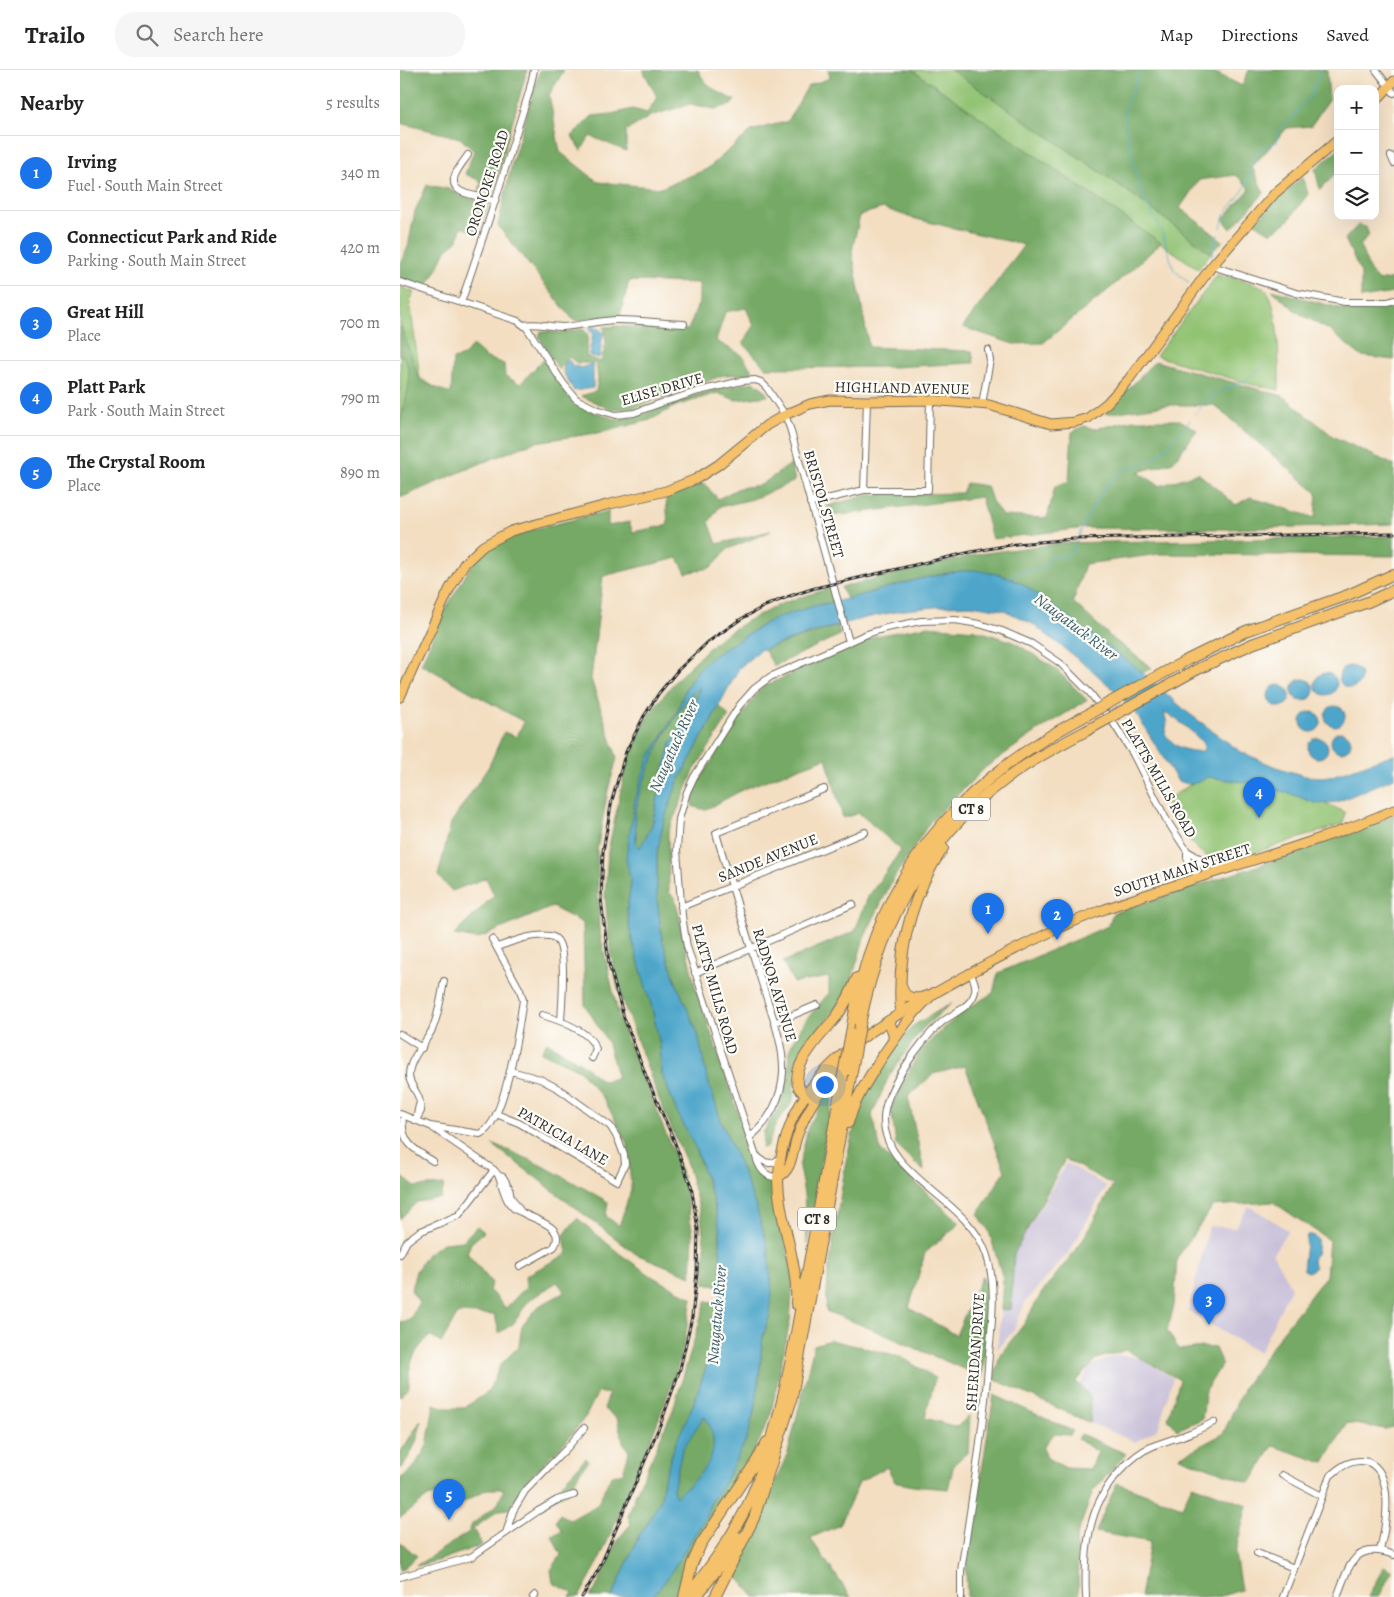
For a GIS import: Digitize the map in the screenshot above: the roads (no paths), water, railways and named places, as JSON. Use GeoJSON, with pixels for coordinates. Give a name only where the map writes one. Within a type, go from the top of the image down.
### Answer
{"type":"FeatureCollection","features":[{"type":"Feature","properties":{"kind":"highway","name":"CT 8"},"geometry":{"type":"LineString","coordinates":[[689,1597],[716,1559],[748,1504],[773,1441],[792,1358],[862,978],[883,918],[897,889],[918,856],[942,824],[987,779],[1013,759],[1076,720],[1232,637],[1348,595],[1394,574]]}},
{"type":"Feature","properties":{"kind":"highway","name":"CT 8"},"geometry":{"type":"LineString","coordinates":[[689,1597],[728,1554],[748,1518],[774,1459],[797,1378],[868,988],[879,951],[891,922],[909,887],[930,855],[950,831],[983,798],[1007,778],[1033,761],[1196,670],[1259,641],[1361,605],[1394,590]]}},
{"type":"Feature","properties":{"kind":"highway"},"geometry":{"type":"LineString","coordinates":[[901,1013],[903,950],[910,918],[919,892],[942,848],[1007,778]]}},
{"type":"Feature","properties":{"kind":"highway"},"geometry":{"type":"LineString","coordinates":[[819,1093],[813,1096],[806,1094],[801,1089],[798,1081],[800,1065],[848,998],[883,918]]}},
{"type":"Feature","properties":{"kind":"highway"},"geometry":{"type":"LineString","coordinates":[[901,976],[902,988],[907,996],[919,998],[934,994]]}},
{"type":"Feature","properties":{"kind":"highway"},"geometry":{"type":"LineString","coordinates":[[832,1183],[854,1104],[867,1081],[913,1013],[934,994]]}},
{"type":"Feature","properties":{"kind":"highway"},"geometry":{"type":"LineString","coordinates":[[889,1021],[894,1035],[893,1042]]}},
{"type":"Feature","properties":{"kind":"highway"},"geometry":{"type":"LineString","coordinates":[[778,1177],[780,1205],[795,1265],[797,1282],[792,1358]]}},
{"type":"Feature","properties":{"kind":"highway"},"geometry":{"type":"LineString","coordinates":[[689,1597],[692,1564],[701,1544],[757,1460],[771,1434],[780,1411]]}},
{"type":"Feature","properties":{"kind":"highway"},"geometry":{"type":"LineString","coordinates":[[715,1597],[754,1518],[774,1459]]}},
{"type":"Feature","properties":{"kind":"main road"},"geometry":{"type":"LineString","coordinates":[[1379,98],[1392,87]]}},
{"type":"Feature","properties":{"kind":"main road","name":"HIGHLAND AVENUE"},"geometry":{"type":"LineString","coordinates":[[400,697],[449,590],[464,564],[483,546],[511,531],[610,504],[666,492],[696,479],[718,465],[767,425],[810,404],[830,400],[930,400],[982,404],[1016,412],[1051,424],[1068,423],[1088,418],[1107,403],[1129,379],[1212,266],[1275,193],[1334,143]]}},
{"type":"Feature","properties":{"kind":"main road","name":"SOUTH MAIN STREET"},"geometry":{"type":"LineString","coordinates":[[889,1021],[982,965],[1031,940],[1084,918],[1238,866],[1394,810]]}},
{"type":"Feature","properties":{"kind":"main road"},"geometry":{"type":"LineString","coordinates":[[778,1177],[781,1156],[790,1125],[806,1094],[838,1059],[865,1037],[889,1021]]}},
{"type":"Feature","properties":{"kind":"main road"},"geometry":{"type":"LineString","coordinates":[[778,1177],[788,1170],[800,1129],[819,1093],[848,1058],[889,1021]]}},
{"type":"Feature","properties":{"kind":"street","name":"ORONOKE ROAD"},"geometry":{"type":"LineString","coordinates":[[461,302],[495,201],[534,70]]}},
{"type":"Feature","properties":{"kind":"street"},"geometry":{"type":"LineString","coordinates":[[1376,70],[1392,87]]}},
{"type":"Feature","properties":{"kind":"street"},"geometry":{"type":"LineString","coordinates":[[468,155],[455,175],[454,184],[458,190],[466,195],[495,201]]}},
{"type":"Feature","properties":{"kind":"street"},"geometry":{"type":"LineString","coordinates":[[1212,266],[1296,293],[1345,302],[1388,302],[1394,300]]}},
{"type":"Feature","properties":{"kind":"street"},"geometry":{"type":"LineString","coordinates":[[400,282],[512,318],[524,324],[529,323],[550,327],[602,320],[684,324]]}},
{"type":"Feature","properties":{"kind":"street","name":"ELISE DRIVE"},"geometry":{"type":"LineString","coordinates":[[524,324],[563,383],[576,399],[596,409],[616,415],[634,413],[699,391],[742,381],[759,381]]}},
{"type":"Feature","properties":{"kind":"street"},"geometry":{"type":"LineString","coordinates":[[982,404],[990,360],[988,350]]}},
{"type":"Feature","properties":{"kind":"street","name":"BRISTOL STREET"},"geometry":{"type":"LineString","coordinates":[[759,381],[768,388],[785,415],[849,642]]}},
{"type":"Feature","properties":{"kind":"street"},"geometry":{"type":"LineString","coordinates":[[810,503],[864,490],[928,490],[930,400]]}},
{"type":"Feature","properties":{"kind":"street"},"geometry":{"type":"LineString","coordinates":[[864,490],[867,401]]}},
{"type":"Feature","properties":{"kind":"street","name":"PLATTS MILLS ROAD"},"geometry":{"type":"LineString","coordinates":[[778,1177],[771,1177],[762,1171],[754,1152],[685,939],[677,850],[678,826],[687,792],[702,763],[739,706],[759,684],[770,677],[849,642],[876,631],[898,625],[943,620],[966,622],[996,629],[1023,639],[1037,646],[1070,672],[1111,719],[1133,754],[1166,819],[1187,851],[1214,864],[1238,866]]}},
{"type":"Feature","properties":{"kind":"street","name":"RADNOR AVENUE"},"geometry":{"type":"LineString","coordinates":[[749,1138],[760,1128],[776,1103],[783,1072],[782,1057],[774,1023],[716,834],[824,789]]}},
{"type":"Feature","properties":{"kind":"street","name":"SANDE AVENUE"},"geometry":{"type":"LineString","coordinates":[[681,907],[865,832]]}},
{"type":"Feature","properties":{"kind":"street","name":"PLATTS MILLS ROAD"},"geometry":{"type":"LineString","coordinates":[[1187,851],[1187,858],[1199,879]]}},
{"type":"Feature","properties":{"kind":"street","name":"PLATTS MILLS ROAD"},"geometry":{"type":"LineString","coordinates":[[1194,855],[1210,875]]}},
{"type":"Feature","properties":{"kind":"street"},"geometry":{"type":"LineString","coordinates":[[696,973],[853,904]]}},
{"type":"Feature","properties":{"kind":"street"},"geometry":{"type":"LineString","coordinates":[[496,947],[536,936],[550,936],[556,939],[560,944],[563,970],[561,1021]]}},
{"type":"Feature","properties":{"kind":"street"},"geometry":{"type":"LineString","coordinates":[[430,1126],[480,1134],[486,1131],[496,1114],[511,1072],[523,1000],[520,990],[492,939]]}},
{"type":"Feature","properties":{"kind":"street","name":"SHERIDAN DRIVE"},"geometry":{"type":"LineString","coordinates":[[961,1597],[961,1571],[987,1382],[993,1296],[990,1275],[986,1253],[978,1237],[963,1216],[908,1168],[896,1155],[888,1141],[884,1120],[892,1088],[924,1040],[940,1024],[969,1003],[974,995],[976,987],[970,972]]}},
{"type":"Feature","properties":{"kind":"street"},"geometry":{"type":"LineString","coordinates":[[416,1120],[421,1111],[420,1098],[410,1082],[409,1074],[412,1064],[437,1018],[444,981]]}},
{"type":"Feature","properties":{"kind":"street"},"geometry":{"type":"LineString","coordinates":[[774,1023],[817,1005]]}},
{"type":"Feature","properties":{"kind":"street"},"geometry":{"type":"LineString","coordinates":[[542,1015],[561,1021],[591,1040],[596,1049],[592,1058]]}},
{"type":"Feature","properties":{"kind":"street"},"geometry":{"type":"LineString","coordinates":[[400,1034],[422,1048]]}},
{"type":"Feature","properties":{"kind":"street","name":"PATRICIA LANE"},"geometry":{"type":"LineString","coordinates":[[496,1114],[520,1123],[617,1181],[624,1164],[624,1155],[618,1139],[610,1126],[559,1089],[540,1079],[511,1072]]}},
{"type":"Feature","properties":{"kind":"street"},"geometry":{"type":"LineString","coordinates":[[433,1161],[416,1150],[404,1138],[401,1114],[430,1126],[494,1170],[499,1176],[508,1201],[517,1211],[545,1222],[553,1229],[556,1233],[557,1242],[554,1247],[520,1266]]}},
{"type":"Feature","properties":{"kind":"street"},"geometry":{"type":"LineString","coordinates":[[754,1152],[760,1159],[768,1163],[774,1163],[781,1156]]}},
{"type":"Feature","properties":{"kind":"street"},"geometry":{"type":"LineString","coordinates":[[400,1254],[407,1242],[419,1232],[459,1215],[494,1170]]}},
{"type":"Feature","properties":{"kind":"street"},"geometry":{"type":"LineString","coordinates":[[1086,1597],[1085,1568],[1089,1530],[1097,1506],[1108,1483],[1128,1462],[1152,1446],[1192,1433],[1214,1422]]}},
{"type":"Feature","properties":{"kind":"street"},"geometry":{"type":"LineString","coordinates":[[506,1533],[513,1511],[525,1491],[584,1428]]}},
{"type":"Feature","properties":{"kind":"street"},"geometry":{"type":"LineString","coordinates":[[1283,1597],[1330,1476],[1339,1467],[1351,1461],[1364,1461],[1375,1464],[1385,1472],[1392,1482],[1391,1507],[1380,1550]]}},
{"type":"Feature","properties":{"kind":"street"},"geometry":{"type":"LineString","coordinates":[[1282,1475],[1322,1496]]}},
{"type":"Feature","properties":{"kind":"street"},"geometry":{"type":"LineString","coordinates":[[400,1577],[471,1557],[557,1500],[574,1495]]}},
{"type":"Feature","properties":{"kind":"street"},"geometry":{"type":"LineString","coordinates":[[1337,1597],[1349,1566],[1360,1555],[1369,1550],[1380,1550],[1394,1555]]}},
{"type":"Feature","properties":{"kind":"street"},"geometry":{"type":"LineString","coordinates":[[1257,1553],[1294,1568]]}},
{"type":"Feature","properties":{"kind":"water"},"geometry":{"type":"Polygon","coordinates":[[[594,326],[603,332],[601,356],[599,358],[589,355],[593,333],[588,329],[594,326]]]}},
{"type":"Feature","properties":{"kind":"water"},"geometry":{"type":"Polygon","coordinates":[[[567,361],[581,368],[593,365],[593,388],[574,391],[563,372],[567,361]]]}},
{"type":"Feature","properties":{"kind":"water","name":"Naugatuck River"},"geometry":{"type":"Polygon","coordinates":[[[975,570],[1002,575],[1023,584],[1136,667],[1187,712],[1241,752],[1276,767],[1305,776],[1323,777],[1335,775],[1394,754],[1394,778],[1337,802],[1318,804],[1291,794],[1250,783],[1207,777],[1192,784],[1181,782],[1177,780],[1135,712],[1113,689],[1033,624],[1004,610],[971,605],[945,606],[905,610],[865,618],[760,650],[739,668],[677,784],[664,820],[657,853],[657,898],[662,939],[675,980],[698,1034],[707,1078],[722,1124],[756,1207],[768,1247],[772,1293],[770,1314],[763,1336],[756,1404],[747,1438],[723,1485],[712,1500],[704,1520],[666,1580],[652,1597],[612,1597],[639,1536],[661,1498],[664,1479],[675,1445],[693,1405],[718,1330],[721,1299],[720,1230],[712,1196],[695,1147],[677,1112],[662,1074],[660,1045],[652,1008],[631,936],[627,909],[631,883],[626,857],[635,800],[642,777],[649,758],[677,712],[686,688],[698,670],[713,656],[766,623],[782,616],[814,606],[953,572],[975,570]],[[700,687],[688,697],[664,735],[639,794],[635,814],[636,843],[640,848],[652,825],[671,744],[689,718],[700,687]],[[1164,713],[1167,723],[1165,734],[1169,739],[1181,748],[1202,752],[1205,746],[1197,737],[1180,722],[1164,713]],[[704,1416],[682,1450],[673,1489],[676,1496],[695,1479],[709,1461],[713,1440],[711,1429],[704,1416]]]}},
{"type":"Feature","properties":{"kind":"water"},"geometry":{"type":"Polygon","coordinates":[[[1350,666],[1358,669],[1361,677],[1358,685],[1350,688],[1342,685],[1339,677],[1342,669],[1350,666]]]}},
{"type":"Feature","properties":{"kind":"water"},"geometry":{"type":"Polygon","coordinates":[[[1326,673],[1334,676],[1337,684],[1334,692],[1326,695],[1318,692],[1315,684],[1318,676],[1326,673]]]}},
{"type":"Feature","properties":{"kind":"water"},"geometry":{"type":"Polygon","coordinates":[[[1303,679],[1311,682],[1314,690],[1311,698],[1303,701],[1295,698],[1292,690],[1295,682],[1303,679]]]}},
{"type":"Feature","properties":{"kind":"water"},"geometry":{"type":"Polygon","coordinates":[[[1279,685],[1287,688],[1290,696],[1287,704],[1279,707],[1271,704],[1268,696],[1271,688],[1279,685]]]}},
{"type":"Feature","properties":{"kind":"water"},"geometry":{"type":"Polygon","coordinates":[[[1335,706],[1342,709],[1345,716],[1342,723],[1335,726],[1328,723],[1325,716],[1328,709],[1335,706]]]}},
{"type":"Feature","properties":{"kind":"water"},"geometry":{"type":"Polygon","coordinates":[[[1311,712],[1318,715],[1321,722],[1318,729],[1311,732],[1304,729],[1301,722],[1304,715],[1311,712]]]}},
{"type":"Feature","properties":{"kind":"water"},"geometry":{"type":"Polygon","coordinates":[[[1341,732],[1348,735],[1351,742],[1348,749],[1341,752],[1334,749],[1331,742],[1334,735],[1341,732]]]}},
{"type":"Feature","properties":{"kind":"water"},"geometry":{"type":"Polygon","coordinates":[[[1318,738],[1325,741],[1328,748],[1325,755],[1318,758],[1311,755],[1308,748],[1311,741],[1318,738]]]}},
{"type":"Feature","properties":{"kind":"water"},"geometry":{"type":"Polygon","coordinates":[[[1307,1235],[1314,1236],[1317,1241],[1316,1254],[1312,1262],[1315,1267],[1308,1272],[1303,1269],[1307,1235]]]}},
{"type":"Feature","properties":{"kind":"waterway"},"geometry":{"type":"LineString","coordinates":[[1142,70],[1125,106],[1125,124],[1141,194],[1161,229],[1174,270],[1189,283]]}},
{"type":"Feature","properties":{"kind":"waterway"},"geometry":{"type":"LineString","coordinates":[[1221,228],[1224,215],[1243,191],[1250,177],[1250,167],[1258,150],[1277,142],[1278,130],[1292,119],[1302,104],[1313,95],[1312,89],[1318,80],[1320,70]]}},
{"type":"Feature","properties":{"kind":"waterway"},"geometry":{"type":"LineString","coordinates":[[1213,257],[1218,235]]}},
{"type":"Feature","properties":{"kind":"waterway"},"geometry":{"type":"LineString","coordinates":[[1195,414],[1212,397],[1255,374],[1266,364]]}},
{"type":"Feature","properties":{"kind":"waterway"},"geometry":{"type":"LineString","coordinates":[[1079,536],[1096,501],[1114,477],[1123,470],[1143,464],[1157,456],[1190,420]]}},
{"type":"Feature","properties":{"kind":"waterway"},"geometry":{"type":"LineString","coordinates":[[1007,578],[1023,571],[1044,569],[1050,556],[1062,558],[1073,551],[1077,541]]}},
{"type":"Feature","properties":{"kind":"railway"},"geometry":{"type":"LineString","coordinates":[[582,1597],[600,1567],[662,1420],[680,1369],[692,1317],[697,1273],[698,1229],[691,1186],[624,1018],[609,964],[601,899],[603,851],[612,800],[626,752],[644,716],[659,693],[678,670],[708,642],[741,619],[765,606],[815,588],[971,552],[1016,544],[1074,539],[1394,533]]}},
{"type":"Feature","properties":{"kind":"place","name":"Platt Park"},"geometry":{"type":"Point","coordinates":[1259,818]}},
{"type":"Feature","properties":{"kind":"place","name":"Irving"},"geometry":{"type":"Point","coordinates":[988,934]}},
{"type":"Feature","properties":{"kind":"place","name":"Connecticut Park and Ride"},"geometry":{"type":"Point","coordinates":[1057,940]}},
{"type":"Feature","properties":{"kind":"place","name":"Great Hill"},"geometry":{"type":"Point","coordinates":[1209,1325]}},
{"type":"Feature","properties":{"kind":"place","name":"The Crystal Room"},"geometry":{"type":"Point","coordinates":[449,1520]}}]}
